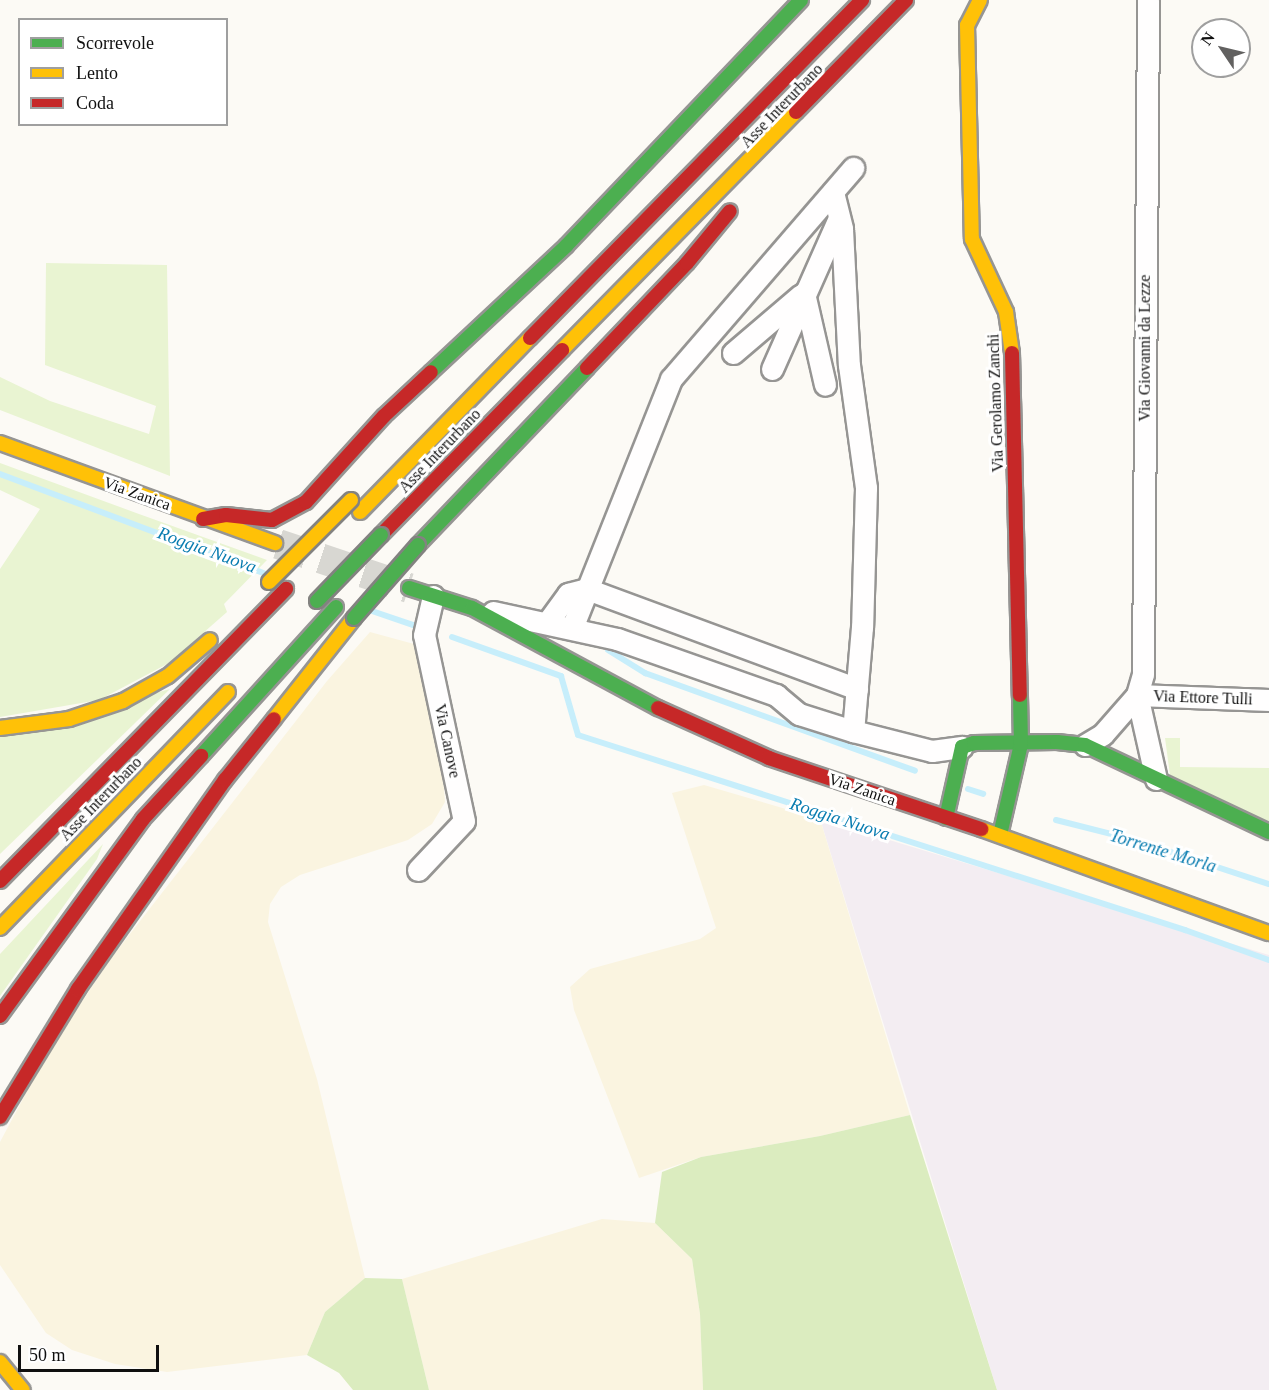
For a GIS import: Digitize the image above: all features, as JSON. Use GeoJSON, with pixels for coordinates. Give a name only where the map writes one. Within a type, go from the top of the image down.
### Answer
{"type":"FeatureCollection","features":[{"type":"Feature","properties":{"kind":"main road"},"geometry":{"type":"LineString","coordinates":[[203,519],[226,515],[272,520],[295,511],[306,502],[384,416],[566,246],[801,0]]}},
{"type":"Feature","properties":{"kind":"main road","name":"Asse Interurbano"},"geometry":{"type":"LineString","coordinates":[[344,529],[862,0]]}},
{"type":"Feature","properties":{"kind":"main road","name":"Asse Interurbano"},"geometry":{"type":"LineString","coordinates":[[313,606],[602,308],[684,230],[797,116],[906,0]]}},
{"type":"Feature","properties":{"kind":"main road","name":"Via Gerolamo Zanchi"},"geometry":{"type":"LineString","coordinates":[[980,0],[967,25],[972,238],[1006,312],[1012,340],[1021,744],[1000,835]]}},
{"type":"Feature","properties":{"kind":"main road"},"geometry":{"type":"LineString","coordinates":[[761,169],[797,116]]}},
{"type":"Feature","properties":{"kind":"main road"},"geometry":{"type":"LineString","coordinates":[[0,1117],[72,998],[144,893],[225,780],[354,618],[418,545],[687,263],[743,196]]}},
{"type":"Feature","properties":{"kind":"main road"},"geometry":{"type":"LineString","coordinates":[[422,518],[624,310],[684,230]]}},
{"type":"Feature","properties":{"kind":"main road","name":"Via Zanica"},"geometry":{"type":"LineString","coordinates":[[0,443],[203,519],[275,543]]}},
{"type":"Feature","properties":{"kind":"main road"},"geometry":{"type":"LineString","coordinates":[[266,586],[351,500],[420,450]]}},
{"type":"Feature","properties":{"kind":"main road","name":"Asse Interurbano"},"geometry":{"type":"LineString","coordinates":[[0,881],[290,584]]}},
{"type":"Feature","properties":{"kind":"main road","name":"Via Zanica"},"geometry":{"type":"LineString","coordinates":[[409,588],[472,608],[716,737],[1000,835],[1269,933]]}},
{"type":"Feature","properties":{"kind":"main road"},"geometry":{"type":"LineString","coordinates":[[3,1022],[98,878],[192,764],[340,603]]}},
{"type":"Feature","properties":{"kind":"main road"},"geometry":{"type":"LineString","coordinates":[[0,728],[69,719],[123,701],[168,676],[223,628]]}},
{"type":"Feature","properties":{"kind":"main road","name":"Asse Interurbano"},"geometry":{"type":"LineString","coordinates":[[0,928],[237,682]]}},
{"type":"Feature","properties":{"kind":"main road"},"geometry":{"type":"LineString","coordinates":[[946,818],[962,747],[974,743],[1085,745],[1269,832]]}},
{"type":"Feature","properties":{"kind":"main road"},"geometry":{"type":"LineString","coordinates":[[0,1362],[23,1390]]}},
{"type":"Feature","properties":{"kind":"street","name":"Via Giovanni da Lezze"},"geometry":{"type":"LineString","coordinates":[[1148,0],[1143,674],[1137,695],[1156,779]]}},
{"type":"Feature","properties":{"kind":"street"},"geometry":{"type":"LineString","coordinates":[[572,628],[671,379],[853,168]]}},
{"type":"Feature","properties":{"kind":"street"},"geometry":{"type":"LineString","coordinates":[[833,192],[839,218],[849,365],[866,488],[860,663],[853,731]]}},
{"type":"Feature","properties":{"kind":"street"},"geometry":{"type":"LineString","coordinates":[[772,369],[804,292],[839,218]]}},
{"type":"Feature","properties":{"kind":"street"},"geometry":{"type":"LineString","coordinates":[[733,353],[804,292]]}},
{"type":"Feature","properties":{"kind":"street"},"geometry":{"type":"LineString","coordinates":[[804,292],[825,385]]}},
{"type":"Feature","properties":{"kind":"street"},"geometry":{"type":"LineString","coordinates":[[547,623],[568,594],[587,589],[857,688]]}},
{"type":"Feature","properties":{"kind":"street","name":"Via Canove"},"geometry":{"type":"LineString","coordinates":[[418,870],[464,821],[426,627],[433,596]]}},
{"type":"Feature","properties":{"kind":"street","name":"Via Zanica"},"geometry":{"type":"LineString","coordinates":[[472,608],[617,639],[776,695],[799,714],[853,731],[932,751],[962,747]]}},
{"type":"Feature","properties":{"kind":"street","name":"Via Ettore Tulli"},"geometry":{"type":"LineString","coordinates":[[1137,695],[1269,700]]}},
{"type":"Feature","properties":{"kind":"street"},"geometry":{"type":"LineString","coordinates":[[1085,745],[1102,734],[1137,695]]}},
{"type":"Feature","properties":{"kind":"shaded area"},"geometry":{"type":"Polygon","coordinates":[[[370,632],[414,644],[442,765],[445,802],[432,824],[408,840],[300,875],[281,887],[270,904],[268,922],[317,1079],[365,1278],[325,1312],[307,1355],[167,1372],[115,1364],[72,1350],[46,1333],[0,1265],[0,1142],[49,1050],[112,957],[327,681],[370,632]]]}},
{"type":"Feature","properties":{"kind":"shaded area"},"geometry":{"type":"Polygon","coordinates":[[[704,785],[820,819],[910,1115],[820,1136],[701,1157],[639,1178],[574,1010],[570,987],[590,969],[700,939],[716,928],[672,793],[704,785]]]}},
{"type":"Feature","properties":{"kind":"shaded area"},"geometry":{"type":"Polygon","coordinates":[[[820,819],[1269,955],[1269,1390],[997,1390],[820,819]]]}},
{"type":"Feature","properties":{"kind":"shaded area"},"geometry":{"type":"Polygon","coordinates":[[[602,1219],[655,1223],[692,1259],[700,1314],[703,1390],[429,1390],[402,1279],[602,1219]]]}},
{"type":"Feature","properties":{"kind":"green space"},"geometry":{"type":"Polygon","coordinates":[[[46,263],[167,265],[170,476],[0,410],[0,377],[50,401],[149,434],[156,406],[45,365],[46,263]]]}},
{"type":"Feature","properties":{"kind":"green space"},"geometry":{"type":"Polygon","coordinates":[[[0,463],[267,560],[224,604],[227,612],[169,663],[99,700],[0,717],[0,569],[40,509],[0,490],[0,463]]]}},
{"type":"Feature","properties":{"kind":"green space"},"geometry":{"type":"Polygon","coordinates":[[[170,689],[100,757],[0,854],[0,736],[170,689]]]}},
{"type":"Feature","properties":{"kind":"green space"},"geometry":{"type":"Polygon","coordinates":[[[1165,738],[1180,738],[1180,767],[1269,768],[1269,822],[1170,775],[1165,738]]]}},
{"type":"Feature","properties":{"kind":"green space"},"geometry":{"type":"Polygon","coordinates":[[[103,844],[97,859],[0,996],[0,954],[103,844]]]}},
{"type":"Feature","properties":{"kind":"green space"},"geometry":{"type":"Polygon","coordinates":[[[910,1115],[997,1390],[703,1390],[700,1314],[692,1259],[655,1223],[662,1172],[701,1157],[820,1136],[910,1115]]]}},
{"type":"Feature","properties":{"kind":"green space"},"geometry":{"type":"Polygon","coordinates":[[[365,1278],[402,1279],[429,1390],[353,1390],[339,1373],[307,1355],[325,1312],[365,1278]]]}},
{"type":"Feature","properties":{"kind":"waterway","name":"Roggia Nuova"},"geometry":{"type":"LineString","coordinates":[[0,474],[264,573]]}},
{"type":"Feature","properties":{"kind":"waterway","name":"Roggia Nuova"},"geometry":{"type":"LineString","coordinates":[[372,611],[413,625]]}},
{"type":"Feature","properties":{"kind":"waterway","name":"Roggia Nuova"},"geometry":{"type":"LineString","coordinates":[[452,637],[561,676],[578,735],[1185,930],[1269,960]]}},
{"type":"Feature","properties":{"kind":"waterway"},"geometry":{"type":"LineString","coordinates":[[608,650],[645,673],[915,771]]}},
{"type":"Feature","properties":{"kind":"waterway","name":"Torrente Morla"},"geometry":{"type":"LineString","coordinates":[[968,789],[983,794]]}},
{"type":"Feature","properties":{"kind":"waterway","name":"Torrente Morla"},"geometry":{"type":"LineString","coordinates":[[1056,820],[1135,840],[1269,884]]}},
{"type":"Feature","properties":{"kind":"tunnel"},"geometry":{"type":"LineString","coordinates":[[278,544],[409,588]]}},
{"type":"Feature","properties":{"kind":"traffic: fast"},"geometry":{"type":"LineString","coordinates":[[431,372],[566,246],[801,0]]}},
{"type":"Feature","properties":{"kind":"traffic: fast"},"geometry":{"type":"LineString","coordinates":[[418,545],[587,368]]}},
{"type":"Feature","properties":{"kind":"traffic: fast"},"geometry":{"type":"LineString","coordinates":[[317,601],[381,535]]}},
{"type":"Feature","properties":{"kind":"traffic: fast"},"geometry":{"type":"LineString","coordinates":[[354,618],[418,545]]}},
{"type":"Feature","properties":{"kind":"traffic: fast"},"geometry":{"type":"LineString","coordinates":[[409,588],[472,608],[658,708]]}},
{"type":"Feature","properties":{"kind":"traffic: fast"},"geometry":{"type":"LineString","coordinates":[[201,756],[336,607]]}},
{"type":"Feature","properties":{"kind":"traffic: fast"},"geometry":{"type":"LineString","coordinates":[[1000,835],[1021,744],[1020,695]]}},
{"type":"Feature","properties":{"kind":"traffic: fast"},"geometry":{"type":"LineString","coordinates":[[946,818],[962,747],[974,743],[1057,742],[1085,745],[1269,832]]}},
{"type":"Feature","properties":{"kind":"traffic: slow"},"geometry":{"type":"LineString","coordinates":[[980,0],[967,25],[972,239],[1006,312],[1012,353]]}},
{"type":"Feature","properties":{"kind":"traffic: slow"},"geometry":{"type":"LineString","coordinates":[[562,350],[796,112]]}},
{"type":"Feature","properties":{"kind":"traffic: slow"},"geometry":{"type":"LineString","coordinates":[[360,512],[530,338]]}},
{"type":"Feature","properties":{"kind":"traffic: slow"},"geometry":{"type":"LineString","coordinates":[[0,443],[275,543]]}},
{"type":"Feature","properties":{"kind":"traffic: slow"},"geometry":{"type":"LineString","coordinates":[[269,582],[351,500]]}},
{"type":"Feature","properties":{"kind":"traffic: slow"},"geometry":{"type":"LineString","coordinates":[[274,719],[354,618]]}},
{"type":"Feature","properties":{"kind":"traffic: slow"},"geometry":{"type":"LineString","coordinates":[[0,728],[69,719],[123,701],[168,676],[210,640]]}},
{"type":"Feature","properties":{"kind":"traffic: slow"},"geometry":{"type":"LineString","coordinates":[[0,928],[228,692]]}},
{"type":"Feature","properties":{"kind":"traffic: slow"},"geometry":{"type":"LineString","coordinates":[[981,829],[1269,933]]}},
{"type":"Feature","properties":{"kind":"traffic: slow"},"geometry":{"type":"LineString","coordinates":[[0,1362],[23,1390]]}},
{"type":"Feature","properties":{"kind":"traffic: jam"},"geometry":{"type":"LineString","coordinates":[[530,338],[862,0]]}},
{"type":"Feature","properties":{"kind":"traffic: jam"},"geometry":{"type":"LineString","coordinates":[[796,112],[906,0]]}},
{"type":"Feature","properties":{"kind":"traffic: jam"},"geometry":{"type":"LineString","coordinates":[[587,368],[687,263],[730,211]]}},
{"type":"Feature","properties":{"kind":"traffic: jam"},"geometry":{"type":"LineString","coordinates":[[381,535],[562,350]]}},
{"type":"Feature","properties":{"kind":"traffic: jam"},"geometry":{"type":"LineString","coordinates":[[1012,353],[1020,695]]}},
{"type":"Feature","properties":{"kind":"traffic: jam"},"geometry":{"type":"LineString","coordinates":[[203,519],[226,515],[272,520],[306,502],[384,416],[431,372]]}},
{"type":"Feature","properties":{"kind":"traffic: jam"},"geometry":{"type":"LineString","coordinates":[[0,881],[286,589]]}},
{"type":"Feature","properties":{"kind":"traffic: jam"},"geometry":{"type":"LineString","coordinates":[[658,708],[769,758],[981,829]]}},
{"type":"Feature","properties":{"kind":"traffic: jam"},"geometry":{"type":"LineString","coordinates":[[0,1117],[78,989],[225,780],[274,719]]}},
{"type":"Feature","properties":{"kind":"traffic: jam"},"geometry":{"type":"LineString","coordinates":[[0,1016],[143,819],[201,756]]}}]}
